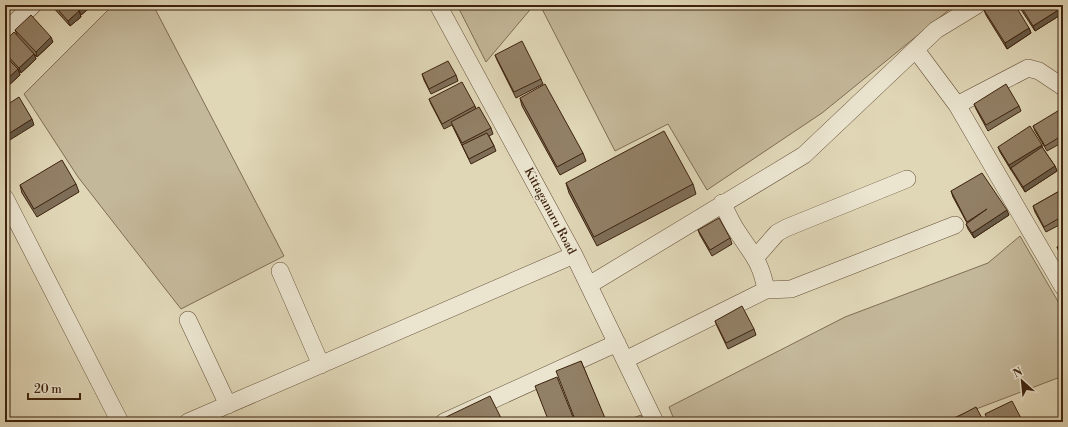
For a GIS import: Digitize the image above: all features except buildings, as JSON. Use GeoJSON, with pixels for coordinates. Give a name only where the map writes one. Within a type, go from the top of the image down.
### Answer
{"type":"FeatureCollection","features":[{"type":"Feature","properties":{"kind":"street"},"geometry":{"type":"LineString","coordinates":[[5,32],[33,5]]}},
{"type":"Feature","properties":{"kind":"street","name":"Kittaganuru Road"},"geometry":{"type":"LineString","coordinates":[[438,5],[574,255],[655,422]]}},
{"type":"Feature","properties":{"kind":"street"},"geometry":{"type":"LineString","coordinates":[[589,285],[722,203],[804,155],[936,30],[977,5]]}},
{"type":"Feature","properties":{"kind":"street"},"geometry":{"type":"LineString","coordinates":[[916,50],[957,105],[1063,287]]}},
{"type":"Feature","properties":{"kind":"street"},"geometry":{"type":"LineString","coordinates":[[957,105],[1028,68],[1038,71],[1063,87]]}},
{"type":"Feature","properties":{"kind":"street"},"geometry":{"type":"LineString","coordinates":[[756,257],[777,233],[786,228],[907,179]]}},
{"type":"Feature","properties":{"kind":"street"},"geometry":{"type":"LineString","coordinates":[[5,198],[120,422]]}},
{"type":"Feature","properties":{"kind":"street"},"geometry":{"type":"LineString","coordinates":[[722,203],[736,230],[756,257],[763,275],[766,290]]}},
{"type":"Feature","properties":{"kind":"street"},"geometry":{"type":"LineString","coordinates":[[625,360],[766,290],[791,288],[955,225]]}},
{"type":"Feature","properties":{"kind":"street"},"geometry":{"type":"LineString","coordinates":[[188,422],[574,255]]}},
{"type":"Feature","properties":{"kind":"street"},"geometry":{"type":"LineString","coordinates":[[280,271],[321,365]]}},
{"type":"Feature","properties":{"kind":"street"},"geometry":{"type":"LineString","coordinates":[[188,320],[228,405]]}},
{"type":"Feature","properties":{"kind":"street"},"geometry":{"type":"LineString","coordinates":[[444,422],[617,343]]}},
{"type":"Feature","properties":{"kind":"shaded area"},"geometry":{"type":"Polygon","coordinates":[[[113,5],[153,5],[284,256],[181,309],[78,177],[24,94],[113,5]]]}},
{"type":"Feature","properties":{"kind":"shaded area"},"geometry":{"type":"Polygon","coordinates":[[[457,5],[534,5],[486,62],[457,5]]]}},
{"type":"Feature","properties":{"kind":"shaded area"},"geometry":{"type":"Polygon","coordinates":[[[540,5],[955,5],[822,113],[707,190],[668,124],[615,151],[540,5]]]}},
{"type":"Feature","properties":{"kind":"shaded area"},"geometry":{"type":"Polygon","coordinates":[[[1020,236],[1063,310],[1063,376],[942,422],[675,422],[669,407],[845,317],[988,263],[1020,236]]]}},
{"type":"Feature","properties":{"kind":"shaded area"},"geometry":{"type":"Polygon","coordinates":[[[641,415],[644,422],[622,422],[641,415]]]}}]}
